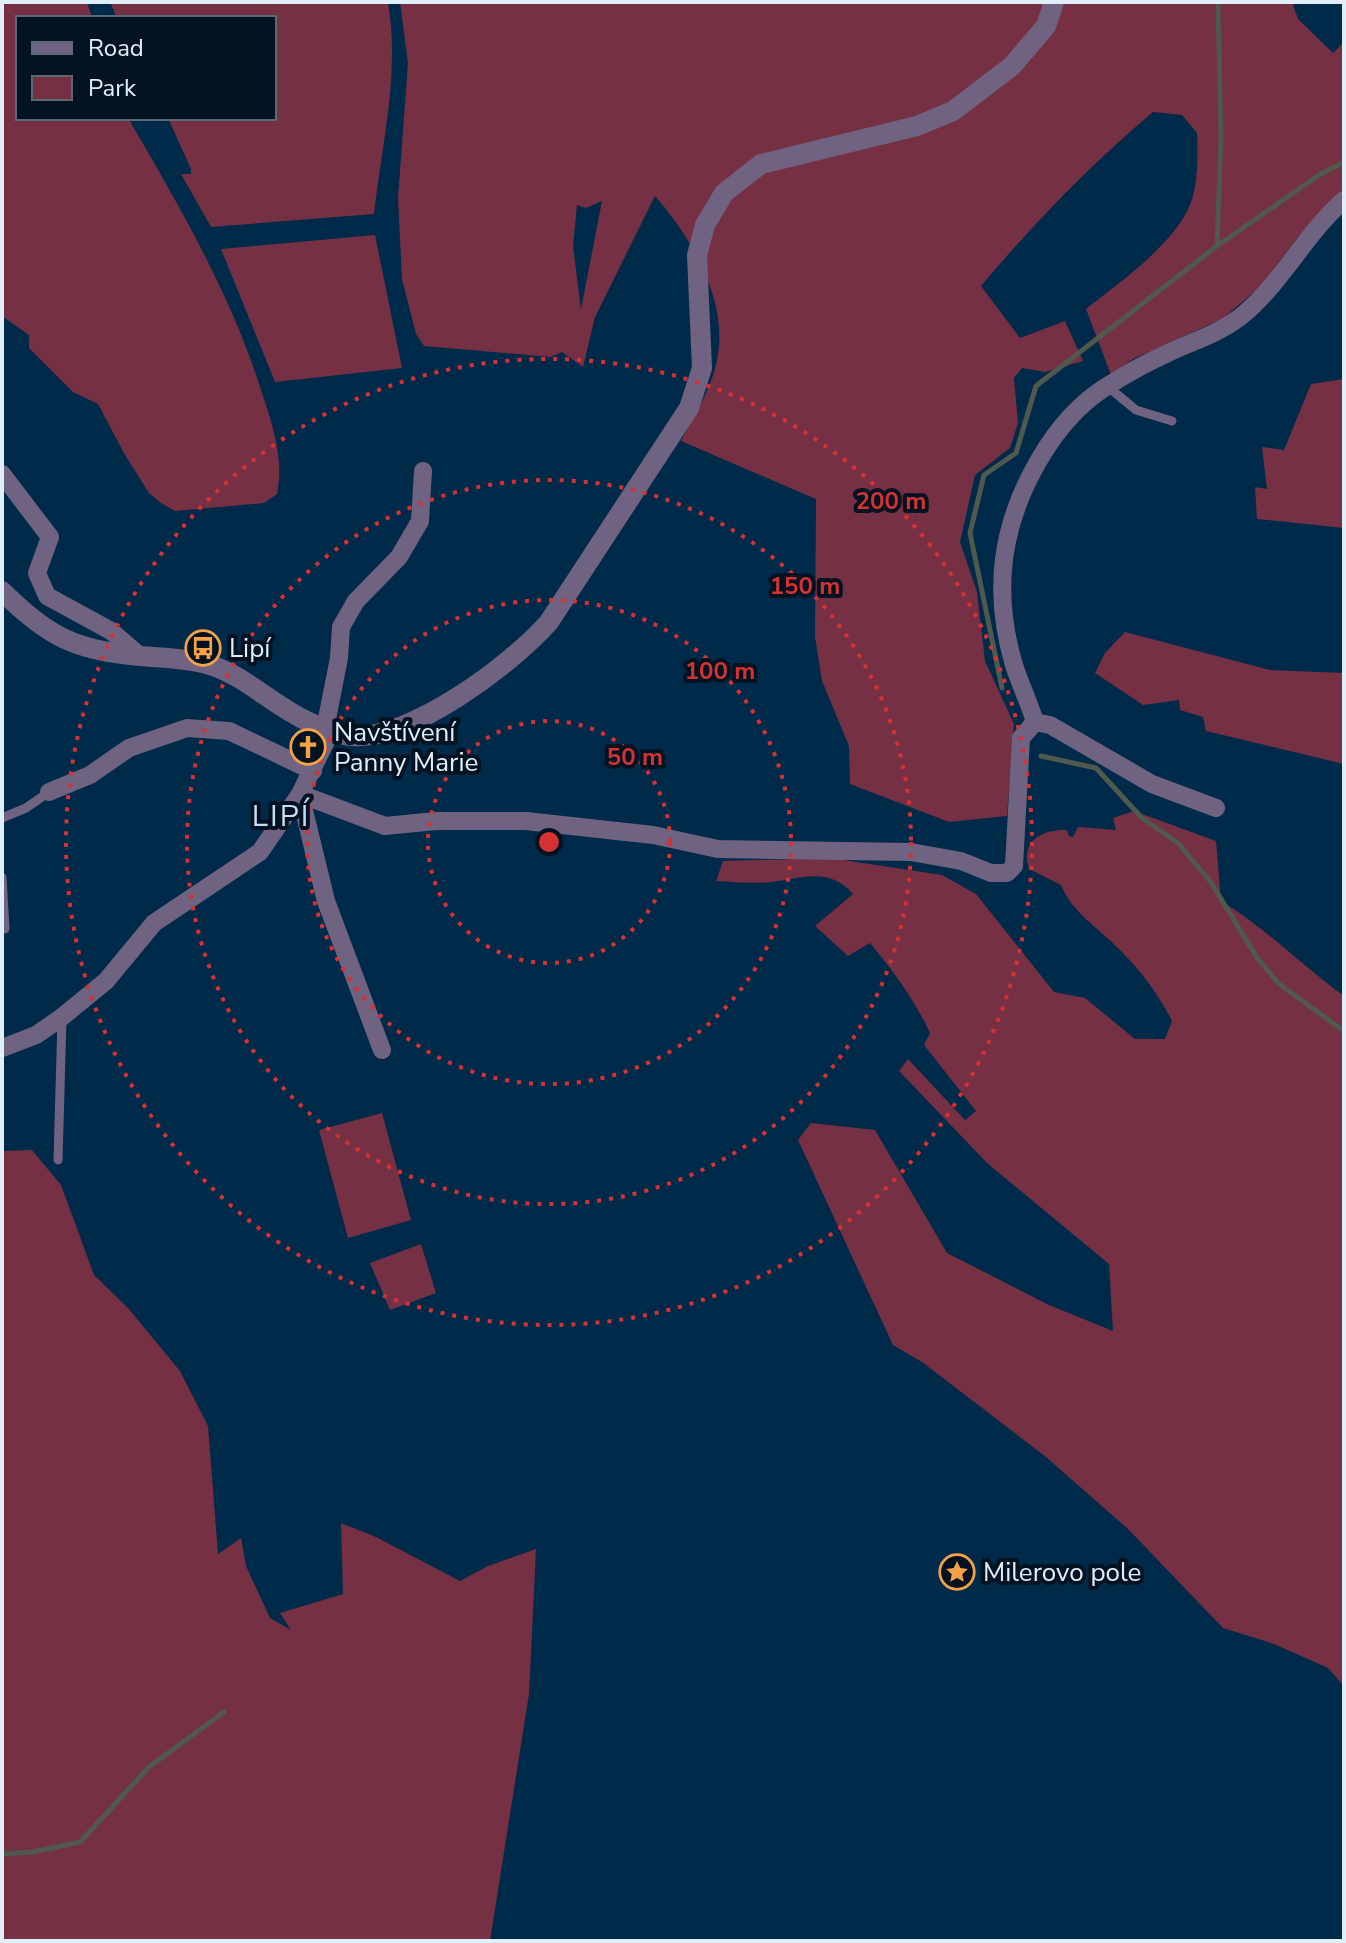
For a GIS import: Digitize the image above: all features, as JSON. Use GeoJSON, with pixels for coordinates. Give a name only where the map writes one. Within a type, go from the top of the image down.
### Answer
{"type":"FeatureCollection","features":[{"type":"Feature","properties":{"kind":"street"},"geometry":{"type":"LineString","coordinates":[[2,591],[27,616],[74,646],[181,659],[221,669],[328,730],[353,736],[372,736],[415,722],[465,691],[526,645],[562,607],[682,420],[694,395],[703,351],[697,255],[710,215],[733,184],[768,161],[917,126],[953,111],[1012,66],[1041,33],[1054,2]]}},
{"type":"Feature","properties":{"kind":"street"},"geometry":{"type":"LineString","coordinates":[[1035,722],[1014,664],[1006,622],[1003,553],[1010,519],[1049,444],[1086,400],[1107,386],[1163,355],[1211,336],[1240,317],[1293,259],[1311,231],[1344,200]]}},
{"type":"Feature","properties":{"kind":"street"},"geometry":{"type":"LineString","coordinates":[[2,1048],[36,1035],[62,1017],[106,981],[154,923],[260,852],[313,771],[328,730],[341,627],[356,601],[399,557],[420,521],[423,471]]}},
{"type":"Feature","properties":{"kind":"street"},"geometry":{"type":"LineString","coordinates":[[2,474],[50,537],[37,573],[47,596],[111,631],[140,656]]}},
{"type":"Feature","properties":{"kind":"street"},"geometry":{"type":"LineString","coordinates":[[300,794],[385,826],[436,821],[526,821],[653,835],[718,849],[911,852],[961,861],[991,873],[1007,873],[1014,866],[1021,738],[1035,722]]}},
{"type":"Feature","properties":{"kind":"street"},"geometry":{"type":"LineString","coordinates":[[1035,722],[1057,729],[1152,784],[1216,808]]}},
{"type":"Feature","properties":{"kind":"street"},"geometry":{"type":"LineString","coordinates":[[49,792],[90,775],[129,748],[187,728],[229,731],[313,771]]}},
{"type":"Feature","properties":{"kind":"street"},"geometry":{"type":"LineString","coordinates":[[300,794],[326,901],[382,1050]]}},
{"type":"Feature","properties":{"kind":"lane"},"geometry":{"type":"LineString","coordinates":[[1107,386],[1136,410],[1172,421]]}},
{"type":"Feature","properties":{"kind":"lane"},"geometry":{"type":"LineString","coordinates":[[2,818],[49,792]]}},
{"type":"Feature","properties":{"kind":"lane"},"geometry":{"type":"LineString","coordinates":[[2,877],[5,929]]}},
{"type":"Feature","properties":{"kind":"lane"},"geometry":{"type":"LineString","coordinates":[[58,1160],[62,1017]]}},
{"type":"Feature","properties":{"kind":"green space"},"geometry":{"type":"Polygon","coordinates":[[[2,2],[87,2],[91,16],[16,16],[16,120],[129,120],[203,252],[249,356],[276,443],[279,468],[277,494],[264,503],[175,511],[161,503],[149,493],[98,404],[73,392],[29,348],[29,335],[2,316],[2,2]]]}},
{"type":"Feature","properties":{"kind":"green space"},"geometry":{"type":"Polygon","coordinates":[[[110,2],[388,2],[391,82],[374,214],[211,227],[181,174],[191,174],[191,169],[169,120],[276,120],[276,16],[116,16],[110,2]]]}},
{"type":"Feature","properties":{"kind":"green space"},"geometry":{"type":"Polygon","coordinates":[[[400,2],[1292,2],[1298,19],[1333,53],[1344,42],[1344,194],[1298,237],[1259,288],[1222,319],[1133,359],[1111,375],[1086,309],[1163,244],[1187,212],[1196,181],[1197,133],[1182,115],[1153,112],[1064,195],[981,286],[1020,338],[1065,321],[1083,361],[1045,372],[1022,368],[1014,378],[1018,423],[1010,448],[975,475],[960,542],[977,592],[985,661],[1014,724],[1007,816],[949,822],[850,784],[849,746],[822,681],[815,637],[816,499],[681,441],[712,377],[718,354],[717,311],[693,249],[655,196],[595,317],[583,367],[562,352],[551,357],[424,346],[416,334],[402,279],[398,198],[408,63],[400,2]],[[602,201],[586,208],[577,205],[573,246],[581,310],[602,201]]]}},
{"type":"Feature","properties":{"kind":"green space"},"geometry":{"type":"Polygon","coordinates":[[[375,235],[402,368],[275,382],[221,249],[375,235]]]}},
{"type":"Feature","properties":{"kind":"green space"},"geometry":{"type":"Polygon","coordinates":[[[1344,379],[1344,528],[1257,519],[1255,487],[1267,489],[1262,447],[1284,450],[1311,384],[1344,379]]]}},
{"type":"Feature","properties":{"kind":"green space"},"geometry":{"type":"Polygon","coordinates":[[[1125,632],[1270,670],[1344,673],[1344,764],[1206,731],[1203,717],[1180,710],[1179,700],[1143,705],[1095,673],[1105,653],[1125,632]]]}},
{"type":"Feature","properties":{"kind":"green space"},"geometry":{"type":"Polygon","coordinates":[[[1134,811],[1216,841],[1221,901],[1344,996],[1344,1686],[1328,1668],[1274,1644],[1223,1628],[1128,1529],[1046,1457],[922,1362],[893,1345],[798,1140],[811,1123],[875,1130],[947,1253],[1049,1305],[1113,1331],[1109,1264],[987,1163],[899,1071],[908,1059],[965,1120],[976,1111],[924,1045],[930,1033],[924,1021],[903,986],[870,943],[848,956],[815,926],[853,894],[835,880],[816,876],[758,883],[716,881],[723,861],[830,858],[942,875],[976,894],[1054,992],[1085,998],[1135,1039],[1165,1039],[1172,1021],[1142,975],[1079,912],[1061,885],[1029,869],[1027,859],[1030,844],[1042,835],[1067,830],[1073,837],[1078,827],[1116,830],[1113,818],[1134,811]]]}},
{"type":"Feature","properties":{"kind":"green space"},"geometry":{"type":"Polygon","coordinates":[[[382,1113],[411,1220],[348,1238],[319,1130],[382,1113]]]}},
{"type":"Feature","properties":{"kind":"green space"},"geometry":{"type":"Polygon","coordinates":[[[32,1150],[61,1185],[94,1275],[128,1308],[180,1371],[208,1426],[218,1554],[241,1538],[246,1566],[270,1618],[291,1630],[280,1613],[343,1594],[341,1523],[376,1537],[460,1581],[488,1566],[536,1549],[529,1694],[490,1941],[2,1941],[2,1151],[32,1150]]]}},
{"type":"Feature","properties":{"kind":"green space"},"geometry":{"type":"Polygon","coordinates":[[[421,1244],[436,1293],[390,1310],[370,1263],[421,1244]]]}},
{"type":"Feature","properties":{"kind":"waterway"},"geometry":{"type":"LineString","coordinates":[[1002,688],[970,533],[984,475],[1016,453],[1036,386],[1217,246],[1221,138],[1218,2]]}},
{"type":"Feature","properties":{"kind":"waterway"},"geometry":{"type":"LineString","coordinates":[[1217,246],[1319,175],[1344,162]]}},
{"type":"Feature","properties":{"kind":"waterway"},"geometry":{"type":"LineString","coordinates":[[1041,756],[1096,768],[1142,818],[1178,843],[1210,881],[1258,959],[1279,984],[1344,1031]]}},
{"type":"Feature","properties":{"kind":"waterway"},"geometry":{"type":"LineString","coordinates":[[2,1854],[33,1852],[80,1842],[149,1767],[224,1712]]}},
{"type":"Feature","properties":{"kind":"place","name":"Lipí"},"geometry":{"type":"Point","coordinates":[203,648]}},
{"type":"Feature","properties":{"kind":"place","name":"Navštívení Panny Marie"},"geometry":{"type":"Point","coordinates":[308,747]}},
{"type":"Feature","properties":{"kind":"place","name":"Milerovo pole"},"geometry":{"type":"Point","coordinates":[957,1572]}},
{"type":"Feature","properties":{"kind":"district","name":"LIPÍ"},"geometry":{"type":"Point","coordinates":[281,816]}}]}
